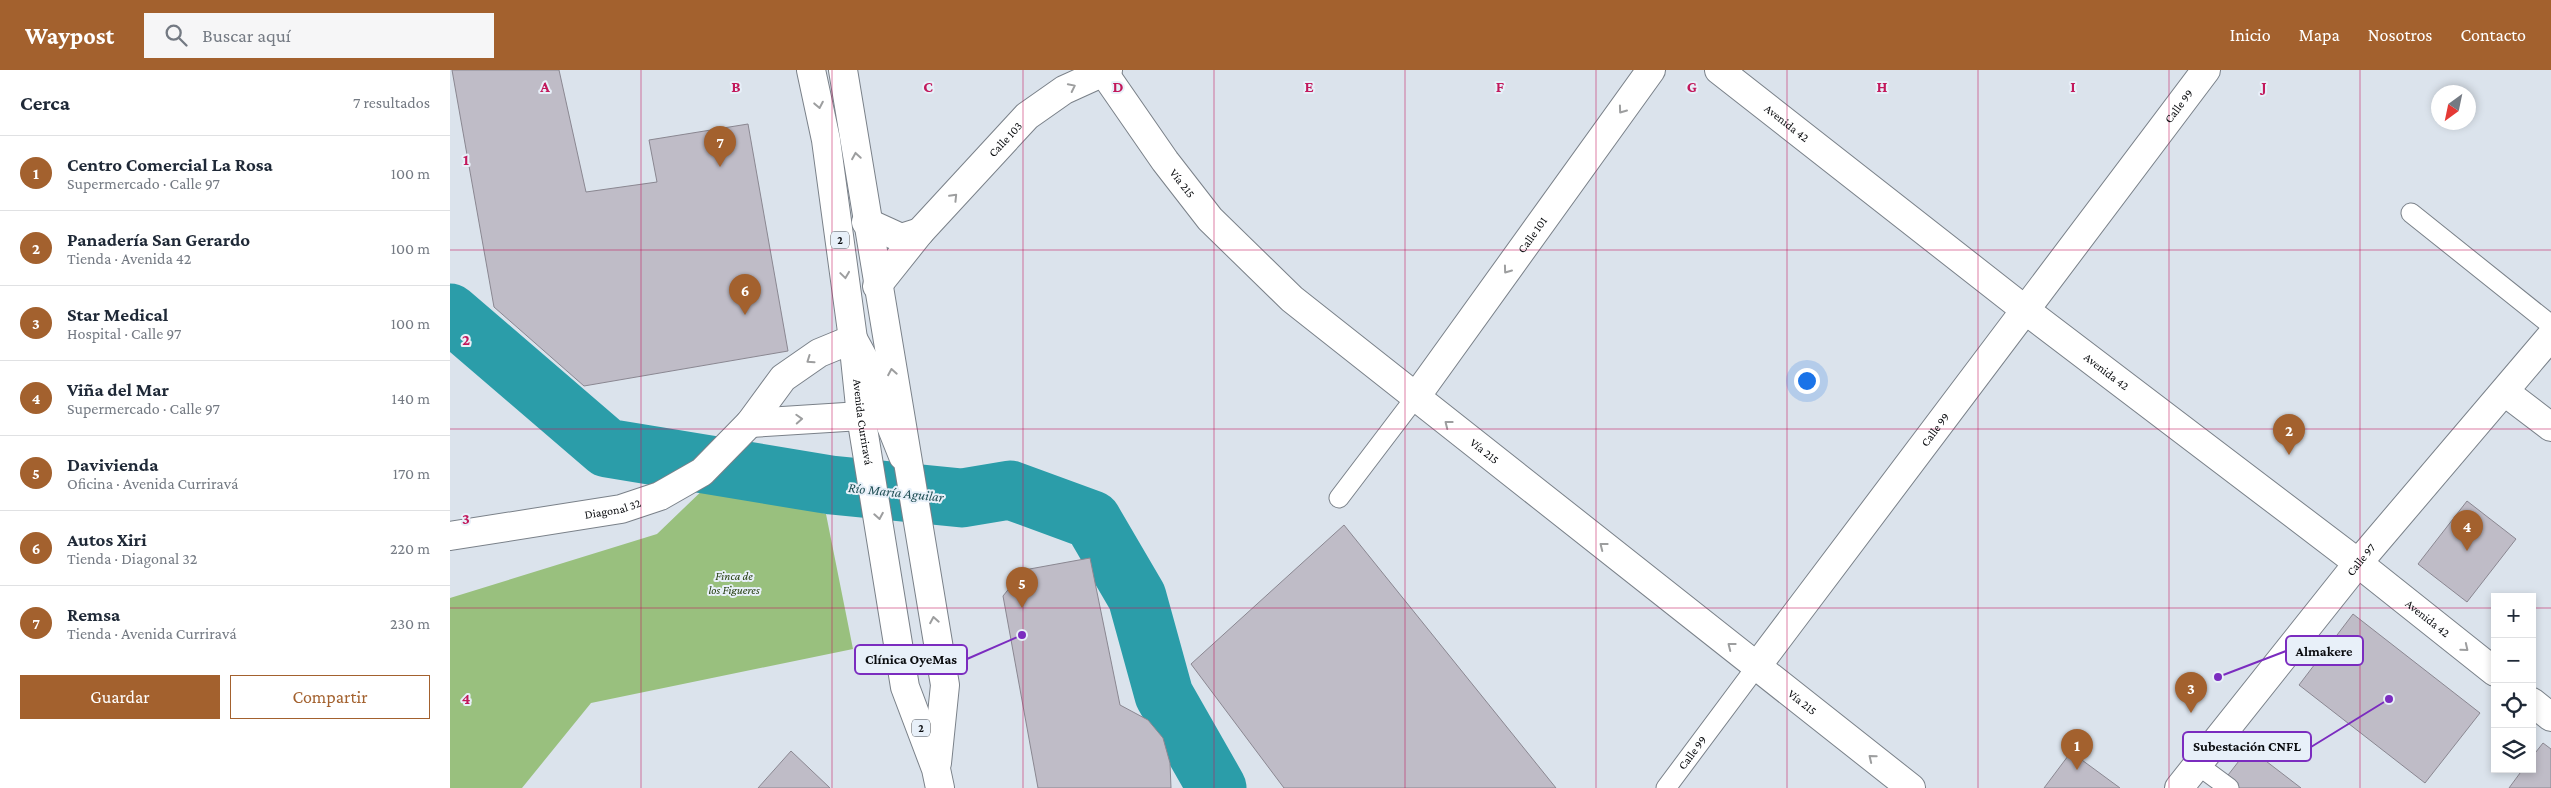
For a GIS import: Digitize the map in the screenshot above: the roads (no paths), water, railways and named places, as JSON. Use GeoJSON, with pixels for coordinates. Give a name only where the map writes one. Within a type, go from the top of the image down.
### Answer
{"type":"FeatureCollection","features":[{"type":"Feature","properties":{"kind":"main road","name":"Avenida Curriravá"},"geometry":{"type":"LineString","coordinates":[[812,70],[826,140],[854,339],[861,416],[889,576],[905,687],[938,779]]}},
{"type":"Feature","properties":{"kind":"main road","name":"Avenida Curriravá"},"geometry":{"type":"LineString","coordinates":[[843,70],[868,233],[945,685],[938,779]]}},
{"type":"Feature","properties":{"kind":"main road","name":"Vía 215"},"geometry":{"type":"LineString","coordinates":[[1104,70],[1165,161],[1210,219],[1292,299],[1911,788]]}},
{"type":"Feature","properties":{"kind":"main road","name":"Calle 103"},"geometry":{"type":"LineString","coordinates":[[878,286],[920,232],[1027,116],[1064,90],[1104,70]]}},
{"type":"Feature","properties":{"kind":"main road","name":"Calle 101"},"geometry":{"type":"LineString","coordinates":[[1415,398],[1650,70]]}},
{"type":"Feature","properties":{"kind":"main road","name":"Avenida 42"},"geometry":{"type":"LineString","coordinates":[[1719,70],[2024,309],[2358,563],[2491,669]]}},
{"type":"Feature","properties":{"kind":"main road","name":"Calle 99"},"geometry":{"type":"LineString","coordinates":[[1757,666],[2024,309],[2206,70]]}},
{"type":"Feature","properties":{"kind":"main road"},"geometry":{"type":"LineString","coordinates":[[826,140],[850,204],[868,233],[900,238],[920,232]]}},
{"type":"Feature","properties":{"kind":"main road","name":"2"},"geometry":{"type":"LineString","coordinates":[[840,243],[868,233]]}},
{"type":"Feature","properties":{"kind":"main road","name":"Calle 97"},"geometry":{"type":"LineString","coordinates":[[2179,788],[2358,563],[2551,336]]}},
{"type":"Feature","properties":{"kind":"main road"},"geometry":{"type":"LineString","coordinates":[[854,339],[865,361],[888,424],[909,471]]}},
{"type":"Feature","properties":{"kind":"main road","name":"Diagonal 32"},"geometry":{"type":"LineString","coordinates":[[450,536],[621,509],[660,496],[702,472],[746,428],[783,378],[819,353],[854,339]]}},
{"type":"Feature","properties":{"kind":"main road"},"geometry":{"type":"LineString","coordinates":[[2505,392],[2551,428]]}},
{"type":"Feature","properties":{"kind":"main road"},"geometry":{"type":"LineString","coordinates":[[746,428],[861,416]]}},
{"type":"Feature","properties":{"kind":"main road"},"geometry":{"type":"LineString","coordinates":[[2536,705],[2551,717]]}},
{"type":"Feature","properties":{"kind":"lane"},"geometry":{"type":"LineString","coordinates":[[2411,213],[2551,325]]}},
{"type":"Feature","properties":{"kind":"lane"},"geometry":{"type":"LineString","coordinates":[[1339,498],[1415,398]]}},
{"type":"Feature","properties":{"kind":"lane","name":"Calle 99"},"geometry":{"type":"LineString","coordinates":[[1666,788],[1757,666]]}},
{"type":"Feature","properties":{"kind":"lane"},"geometry":{"type":"LineString","coordinates":[[2198,764],[2229,788]]}},
{"type":"Feature","properties":{"kind":"waterway","name":"Río María Aguilar"},"geometry":{"type":"LineString","coordinates":[[450,313],[607,448],[831,485],[962,498],[1010,490],[1092,520],[1137,597],[1164,695],[1217,788]]}},
{"type":"Feature","properties":{"kind":"place","name":"Remsa"},"geometry":{"type":"Point","coordinates":[720,167]}},
{"type":"Feature","properties":{"kind":"place","name":"Autos Xiri"},"geometry":{"type":"Point","coordinates":[745,315]}},
{"type":"Feature","properties":{"kind":"place","name":"Panadería San Gerardo"},"geometry":{"type":"Point","coordinates":[2289,455]}},
{"type":"Feature","properties":{"kind":"place","name":"Viña del Mar"},"geometry":{"type":"Point","coordinates":[2467,551]}},
{"type":"Feature","properties":{"kind":"place","name":"Davivienda"},"geometry":{"type":"Point","coordinates":[1022,608]}},
{"type":"Feature","properties":{"kind":"place","name":"Clínica OyeMas"},"geometry":{"type":"Point","coordinates":[1022,635]}},
{"type":"Feature","properties":{"kind":"place","name":"Almakere"},"geometry":{"type":"Point","coordinates":[2218,677]}},
{"type":"Feature","properties":{"kind":"place","name":"Subestación CNFL"},"geometry":{"type":"Point","coordinates":[2389,699]}},
{"type":"Feature","properties":{"kind":"place","name":"Star Medical"},"geometry":{"type":"Point","coordinates":[2191,713]}},
{"type":"Feature","properties":{"kind":"place","name":"Centro Comercial La Rosa"},"geometry":{"type":"Point","coordinates":[2077,770]}},
{"type":"Feature","properties":{"kind":"park label","name":"Finca de los Figueres"},"geometry":{"type":"Point","coordinates":[734,583]}}]}
